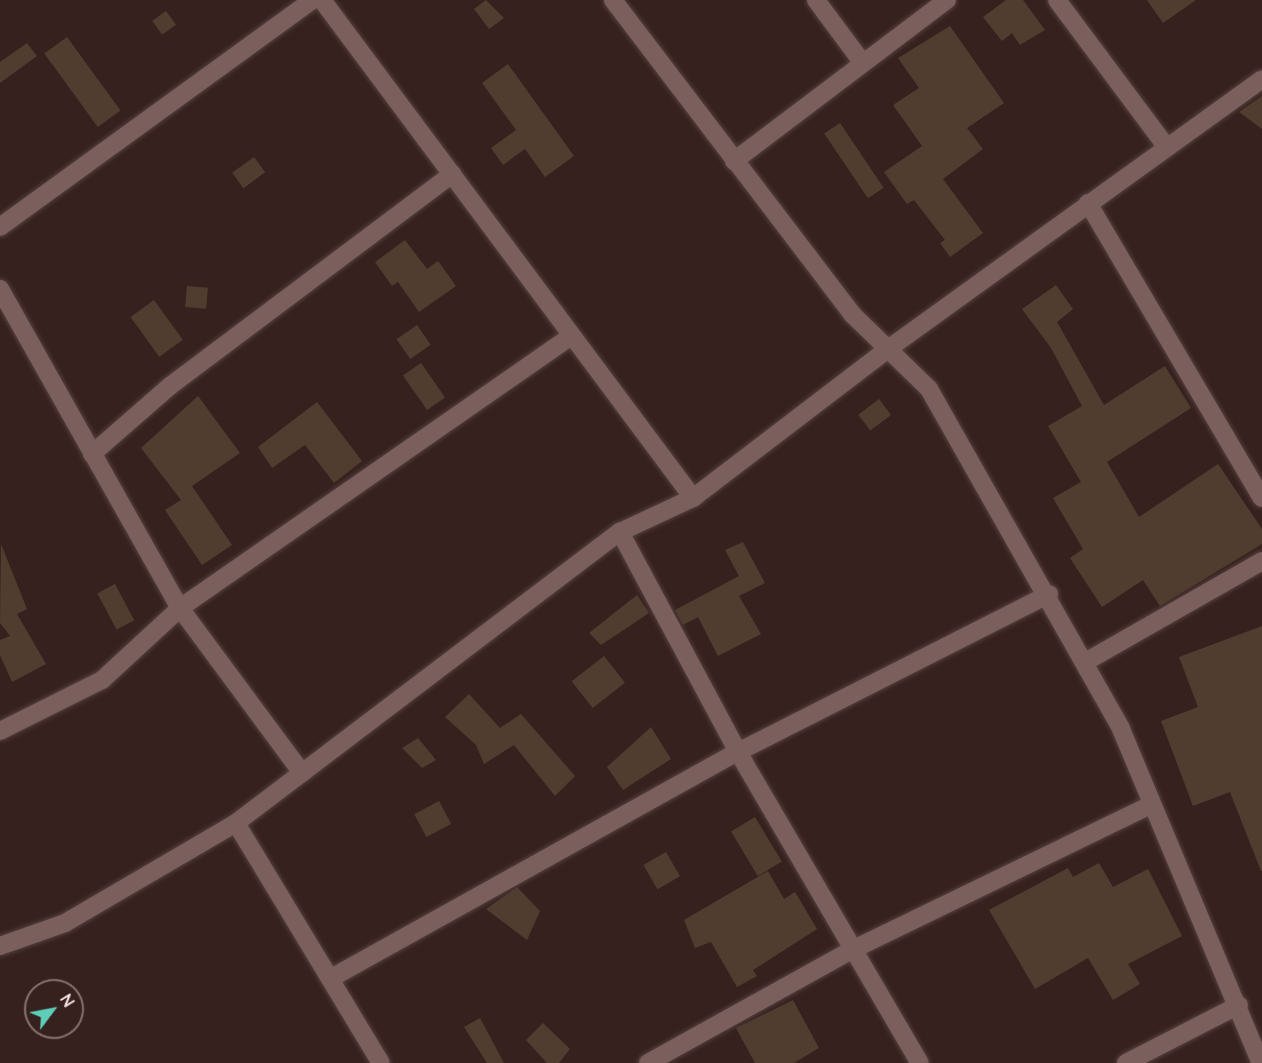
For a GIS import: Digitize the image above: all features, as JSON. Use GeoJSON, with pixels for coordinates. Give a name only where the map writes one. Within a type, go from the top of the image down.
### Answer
{"type":"FeatureCollection","features":[{"type":"Feature","properties":{"kind":"street"},"geometry":{"type":"LineString","coordinates":[[0,227],[313,0]]}},
{"type":"Feature","properties":{"kind":"street"},"geometry":{"type":"LineString","coordinates":[[322,0],[693,498]]}},
{"type":"Feature","properties":{"kind":"street"},"geometry":{"type":"LineString","coordinates":[[613,0],[852,314],[929,389],[1087,661],[1152,804],[1239,1005],[1261,1063]]}},
{"type":"Feature","properties":{"kind":"street"},"geometry":{"type":"LineString","coordinates":[[816,0],[862,62]]}},
{"type":"Feature","properties":{"kind":"street"},"geometry":{"type":"LineString","coordinates":[[734,161],[947,0]]}},
{"type":"Feature","properties":{"kind":"street"},"geometry":{"type":"LineString","coordinates":[[1057,0],[1166,146]]}},
{"type":"Feature","properties":{"kind":"street"},"geometry":{"type":"LineString","coordinates":[[0,946],[65,923],[236,823],[620,532],[693,498],[888,349],[1166,146],[1262,79]]}},
{"type":"Feature","properties":{"kind":"street"},"geometry":{"type":"LineString","coordinates":[[92,454],[170,386],[452,174]]}},
{"type":"Feature","properties":{"kind":"street"},"geometry":{"type":"LineString","coordinates":[[1088,203],[1262,498]]}},
{"type":"Feature","properties":{"kind":"street"},"geometry":{"type":"LineString","coordinates":[[0,289],[180,608],[302,773]]}},
{"type":"Feature","properties":{"kind":"street"},"geometry":{"type":"LineString","coordinates":[[0,731],[102,680],[180,608],[572,336]]}},
{"type":"Feature","properties":{"kind":"street"},"geometry":{"type":"LineString","coordinates":[[620,532],[738,752],[920,1063]]}},
{"type":"Feature","properties":{"kind":"street"},"geometry":{"type":"LineString","coordinates":[[1087,661],[1262,561]]}},
{"type":"Feature","properties":{"kind":"street"},"geometry":{"type":"LineString","coordinates":[[333,977],[738,752],[1049,594]]}},
{"type":"Feature","properties":{"kind":"street"},"geometry":{"type":"LineString","coordinates":[[648,1063],[854,949],[1152,804]]}},
{"type":"Feature","properties":{"kind":"street"},"geometry":{"type":"LineString","coordinates":[[236,823],[333,977],[381,1063]]}},
{"type":"Feature","properties":{"kind":"street"},"geometry":{"type":"LineString","coordinates":[[1126,1063],[1239,1005]]}},
{"type":"Feature","properties":{"kind":"building"},"geometry":{"type":"Polygon","coordinates":[[[486,0],[504,18],[489,29],[474,9],[486,0]]]}},
{"type":"Feature","properties":{"kind":"building"},"geometry":{"type":"Polygon","coordinates":[[[1006,0],[1023,0],[1045,30],[1020,45],[1012,33],[1002,41],[983,17],[1006,0]]]}},
{"type":"Feature","properties":{"kind":"building"},"geometry":{"type":"Polygon","coordinates":[[[1147,0],[1196,0],[1163,23],[1147,0]]]}},
{"type":"Feature","properties":{"kind":"building"},"geometry":{"type":"Polygon","coordinates":[[[166,11],[176,25],[162,35],[152,21],[166,11]]]}},
{"type":"Feature","properties":{"kind":"building"},"geometry":{"type":"Polygon","coordinates":[[[950,26],[1004,103],[967,128],[983,149],[943,179],[983,233],[950,257],[940,243],[945,240],[914,200],[907,204],[884,172],[922,146],[893,105],[919,88],[898,58],[950,26]]]}},
{"type":"Feature","properties":{"kind":"building"},"geometry":{"type":"Polygon","coordinates":[[[67,37],[120,111],[98,127],[44,53],[67,37]]]}},
{"type":"Feature","properties":{"kind":"building"},"geometry":{"type":"Polygon","coordinates":[[[27,43],[37,56],[0,83],[0,62],[27,43]]]}},
{"type":"Feature","properties":{"kind":"building"},"geometry":{"type":"Polygon","coordinates":[[[508,64],[574,156],[545,177],[525,149],[503,165],[491,148],[516,130],[482,83],[508,64]]]}},
{"type":"Feature","properties":{"kind":"building"},"geometry":{"type":"Polygon","coordinates":[[[1262,96],[1262,129],[1239,112],[1262,96]]]}},
{"type":"Feature","properties":{"kind":"building"},"geometry":{"type":"Polygon","coordinates":[[[840,123],[884,188],[868,198],[824,134],[840,123]]]}},
{"type":"Feature","properties":{"kind":"building"},"geometry":{"type":"Polygon","coordinates":[[[254,157],[265,172],[243,188],[232,173],[254,157]]]}},
{"type":"Feature","properties":{"kind":"building"},"geometry":{"type":"Polygon","coordinates":[[[405,240],[427,269],[438,261],[456,286],[419,312],[398,282],[392,286],[375,262],[405,240]]]}},
{"type":"Feature","properties":{"kind":"building"},"geometry":{"type":"Polygon","coordinates":[[[1056,285],[1073,309],[1057,322],[1104,405],[1165,366],[1191,408],[1107,462],[1139,517],[1218,464],[1262,529],[1262,544],[1160,606],[1143,580],[1102,607],[1070,558],[1083,549],[1053,498],[1081,482],[1048,426],[1082,406],[1051,348],[1022,309],[1056,285]]]}},
{"type":"Feature","properties":{"kind":"building"},"geometry":{"type":"Polygon","coordinates":[[[187,286],[208,288],[206,309],[185,307],[187,286]]]}},
{"type":"Feature","properties":{"kind":"building"},"geometry":{"type":"Polygon","coordinates":[[[154,300],[183,340],[159,357],[131,317],[154,300]]]}},
{"type":"Feature","properties":{"kind":"building"},"geometry":{"type":"Polygon","coordinates":[[[417,325],[431,345],[410,359],[397,339],[417,325]]]}},
{"type":"Feature","properties":{"kind":"building"},"geometry":{"type":"Polygon","coordinates":[[[421,363],[445,397],[427,410],[403,376],[421,363]]]}},
{"type":"Feature","properties":{"kind":"building"},"geometry":{"type":"Polygon","coordinates":[[[198,396],[240,453],[192,486],[232,545],[202,565],[165,510],[181,500],[141,448],[198,396]]]}},
{"type":"Feature","properties":{"kind":"building"},"geometry":{"type":"Polygon","coordinates":[[[879,399],[891,415],[870,431],[858,415],[879,399]]]}},
{"type":"Feature","properties":{"kind":"building"},"geometry":{"type":"Polygon","coordinates":[[[317,402],[362,461],[334,483],[305,445],[272,468],[258,447],[317,402]]]}},
{"type":"Feature","properties":{"kind":"building"},"geometry":{"type":"Polygon","coordinates":[[[743,542],[765,583],[739,596],[761,634],[718,656],[698,617],[683,625],[675,610],[739,576],[725,550],[743,542]]]}},
{"type":"Feature","properties":{"kind":"building"},"geometry":{"type":"Polygon","coordinates":[[[1,544],[27,609],[17,614],[46,664],[12,682],[0,655],[0,640],[10,636],[0,623],[1,544]]]}},
{"type":"Feature","properties":{"kind":"building"},"geometry":{"type":"Polygon","coordinates":[[[115,584],[134,620],[117,630],[97,593],[115,584]]]}},
{"type":"Feature","properties":{"kind":"building"},"geometry":{"type":"Polygon","coordinates":[[[637,595],[649,613],[601,645],[589,633],[637,595]]]}},
{"type":"Feature","properties":{"kind":"building"},"geometry":{"type":"Polygon","coordinates":[[[1262,626],[1261,871],[1230,792],[1193,806],[1161,721],[1198,707],[1179,657],[1262,626]]]}},
{"type":"Feature","properties":{"kind":"building"},"geometry":{"type":"Polygon","coordinates":[[[604,656],[625,683],[593,708],[572,681],[604,656]]]}},
{"type":"Feature","properties":{"kind":"building"},"geometry":{"type":"Polygon","coordinates":[[[469,694],[500,728],[521,714],[575,776],[555,796],[514,745],[484,764],[476,745],[445,717],[469,694]]]}},
{"type":"Feature","properties":{"kind":"building"},"geometry":{"type":"Polygon","coordinates":[[[651,727],[671,759],[623,790],[607,767],[651,727]]]}},
{"type":"Feature","properties":{"kind":"building"},"geometry":{"type":"Polygon","coordinates":[[[418,738],[436,760],[422,768],[402,748],[418,738]]]}},
{"type":"Feature","properties":{"kind":"building"},"geometry":{"type":"Polygon","coordinates":[[[439,801],[451,824],[426,837],[414,814],[439,801]]]}},
{"type":"Feature","properties":{"kind":"building"},"geometry":{"type":"Polygon","coordinates":[[[755,817],[782,862],[758,876],[731,831],[755,817]]]}},
{"type":"Feature","properties":{"kind":"building"},"geometry":{"type":"Polygon","coordinates":[[[666,852],[680,876],[657,889],[643,865],[666,852]]]}},
{"type":"Feature","properties":{"kind":"building"},"geometry":{"type":"Polygon","coordinates":[[[1099,863],[1113,887],[1148,869],[1182,936],[1128,964],[1140,984],[1113,1000],[1088,958],[1035,989],[989,910],[1068,868],[1073,877],[1099,863]]]}},
{"type":"Feature","properties":{"kind":"building"},"geometry":{"type":"Polygon","coordinates":[[[768,871],[784,899],[795,892],[817,929],[753,970],[757,976],[737,987],[711,942],[695,948],[684,920],[768,871]]]}},
{"type":"Feature","properties":{"kind":"building"},"geometry":{"type":"Polygon","coordinates":[[[517,887],[540,911],[527,940],[486,909],[517,887]]]}},
{"type":"Feature","properties":{"kind":"building"},"geometry":{"type":"Polygon","coordinates":[[[793,1000],[819,1048],[794,1063],[755,1063],[736,1028],[793,1000]]]}},
{"type":"Feature","properties":{"kind":"building"},"geometry":{"type":"Polygon","coordinates":[[[480,1018],[504,1063],[487,1063],[464,1027],[480,1018]]]}},
{"type":"Feature","properties":{"kind":"building"},"geometry":{"type":"Polygon","coordinates":[[[543,1023],[570,1049],[559,1063],[547,1063],[526,1040],[543,1023]]]}}]}
